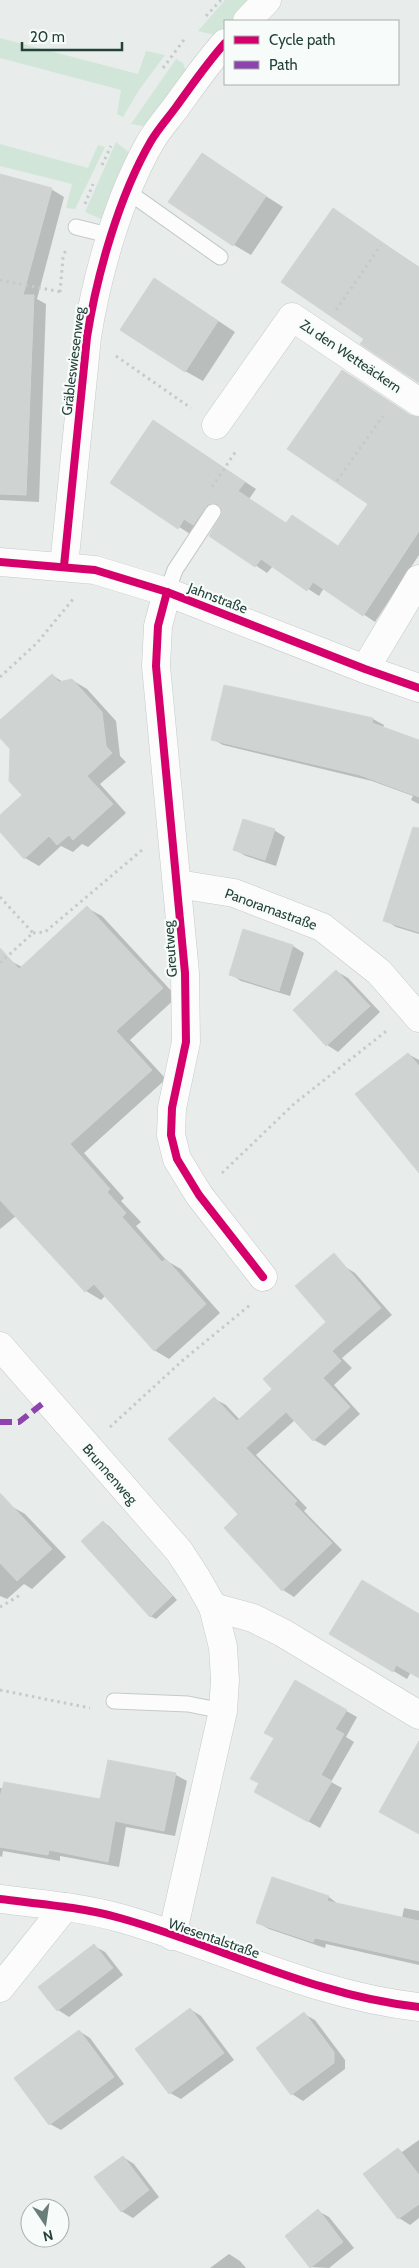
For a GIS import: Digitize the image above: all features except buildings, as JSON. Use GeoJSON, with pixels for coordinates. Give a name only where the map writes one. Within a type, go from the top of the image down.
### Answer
{"type":"FeatureCollection","features":[{"type":"Feature","properties":{"kind":"street"},"geometry":{"type":"LineString","coordinates":[[247,20],[267,0]]}},
{"type":"Feature","properties":{"kind":"street","name":"Gräbleswiesenweg"},"geometry":{"type":"LineString","coordinates":[[64,566],[87,337],[93,299],[112,236],[127,191],[151,141],[210,60],[224,45]]}},
{"type":"Feature","properties":{"kind":"street","name":"Zu den Wetteäckern"},"geometry":{"type":"LineString","coordinates":[[216,425],[292,317],[410,396]]}},
{"type":"Feature","properties":{"kind":"street","name":"Jahnstraße"},"geometry":{"type":"LineString","coordinates":[[0,562],[95,570],[167,592],[419,688]]}},
{"type":"Feature","properties":{"kind":"street"},"geometry":{"type":"LineString","coordinates":[[365,669],[419,579]]}},
{"type":"Feature","properties":{"kind":"street","name":"Greutweg"},"geometry":{"type":"LineString","coordinates":[[167,592],[158,626],[156,666],[178,884],[185,973],[186,1042],[172,1108],[171,1135],[177,1159],[199,1195],[263,1277]]}},
{"type":"Feature","properties":{"kind":"street","name":"Panoramastraße"},"geometry":{"type":"LineString","coordinates":[[178,884],[234,893],[322,927],[379,972],[416,1007]]}},
{"type":"Feature","properties":{"kind":"street","name":"Brunnenweg"},"geometry":{"type":"LineString","coordinates":[[0,1346],[87,1448],[179,1551],[213,1607],[223,1647],[225,1680],[223,1712],[172,1936]]}},
{"type":"Feature","properties":{"kind":"street"},"geometry":{"type":"LineString","coordinates":[[213,1607],[252,1618],[283,1633],[419,1715]]}},
{"type":"Feature","properties":{"kind":"street","name":"Wiesentalstraße"},"geometry":{"type":"LineString","coordinates":[[0,1899],[65,1907],[120,1918],[266,1969],[350,1994],[419,2007]]}},
{"type":"Feature","properties":{"kind":"street"},"geometry":{"type":"LineString","coordinates":[[0,1988],[65,1907]]}},
{"type":"Feature","properties":{"kind":"lane"},"geometry":{"type":"LineString","coordinates":[[127,191],[220,257]]}},
{"type":"Feature","properties":{"kind":"lane"},"geometry":{"type":"LineString","coordinates":[[76,227],[112,236]]}},
{"type":"Feature","properties":{"kind":"lane"},"geometry":{"type":"LineString","coordinates":[[167,592],[175,570],[213,512]]}},
{"type":"Feature","properties":{"kind":"lane"},"geometry":{"type":"LineString","coordinates":[[114,1701],[188,1704],[223,1712]]}},
{"type":"Feature","properties":{"kind":"path"},"geometry":{"type":"LineString","coordinates":[[60,292],[63,258],[76,227]]}},
{"type":"Feature","properties":{"kind":"path"},"geometry":{"type":"LineString","coordinates":[[319,335],[381,245]]}},
{"type":"Feature","properties":{"kind":"path"},"geometry":{"type":"LineString","coordinates":[[0,280],[93,299]]}},
{"type":"Feature","properties":{"kind":"path"},"geometry":{"type":"LineString","coordinates":[[87,337],[241,442],[210,490]]}},
{"type":"Feature","properties":{"kind":"path"},"geometry":{"type":"LineString","coordinates":[[337,481],[410,396]]}},
{"type":"Feature","properties":{"kind":"path"},"geometry":{"type":"LineString","coordinates":[[0,677],[37,643],[95,570]]}},
{"type":"Feature","properties":{"kind":"path"},"geometry":{"type":"LineString","coordinates":[[0,963],[33,934],[45,932],[171,826]]}},
{"type":"Feature","properties":{"kind":"path"},"geometry":{"type":"LineString","coordinates":[[0,897],[33,934]]}},
{"type":"Feature","properties":{"kind":"path"},"geometry":{"type":"LineString","coordinates":[[199,1195],[295,1103],[416,1007]]}},
{"type":"Feature","properties":{"kind":"path"},"geometry":{"type":"LineString","coordinates":[[87,1448],[182,1361],[213,1338],[262,1294],[263,1277]]}},
{"type":"Feature","properties":{"kind":"path"},"geometry":{"type":"LineString","coordinates":[[0,1606],[22,1594]]}},
{"type":"Feature","properties":{"kind":"path"},"geometry":{"type":"LineString","coordinates":[[0,1690],[95,1708],[114,1701]]}},
{"type":"Feature","properties":{"kind":"green space"},"geometry":{"type":"Polygon","coordinates":[[[225,0],[250,0],[233,20],[224,20],[224,30],[219,36],[198,31],[225,0]]]}},
{"type":"Feature","properties":{"kind":"green space"},"geometry":{"type":"Polygon","coordinates":[[[0,38],[138,74],[146,51],[165,55],[139,90],[123,117],[117,114],[121,90],[0,58],[0,38]]]}},
{"type":"Feature","properties":{"kind":"green space"},"geometry":{"type":"Polygon","coordinates":[[[176,59],[183,63],[186,71],[149,127],[131,124],[176,59]]]}},
{"type":"Feature","properties":{"kind":"green space"},"geometry":{"type":"Polygon","coordinates":[[[116,142],[131,154],[101,219],[85,212],[116,142]]]}},
{"type":"Feature","properties":{"kind":"green space"},"geometry":{"type":"Polygon","coordinates":[[[0,144],[88,168],[98,145],[105,147],[75,209],[66,208],[72,184],[0,166],[0,144]]]}},
{"type":"Feature","properties":{"kind":"marked path"},"geometry":{"type":"LineString","coordinates":[[0,1422],[19,1422],[46,1401]]}},
{"type":"Feature","properties":{"kind":"cycle path"},"geometry":{"type":"LineString","coordinates":[[64,566],[87,337],[103,262],[119,211],[139,163],[151,141],[224,44]]}},
{"type":"Feature","properties":{"kind":"cycle path"},"geometry":{"type":"LineString","coordinates":[[0,562],[95,570],[167,592],[419,688]]}},
{"type":"Feature","properties":{"kind":"cycle path"},"geometry":{"type":"LineString","coordinates":[[167,592],[158,626],[156,666],[185,973],[186,1042],[172,1108],[171,1135],[177,1159],[199,1195],[263,1277]]}},
{"type":"Feature","properties":{"kind":"cycle path"},"geometry":{"type":"LineString","coordinates":[[0,1899],[75,1908],[105,1914],[157,1929],[268,1969],[342,1992],[380,2001],[419,2007]]}}]}
